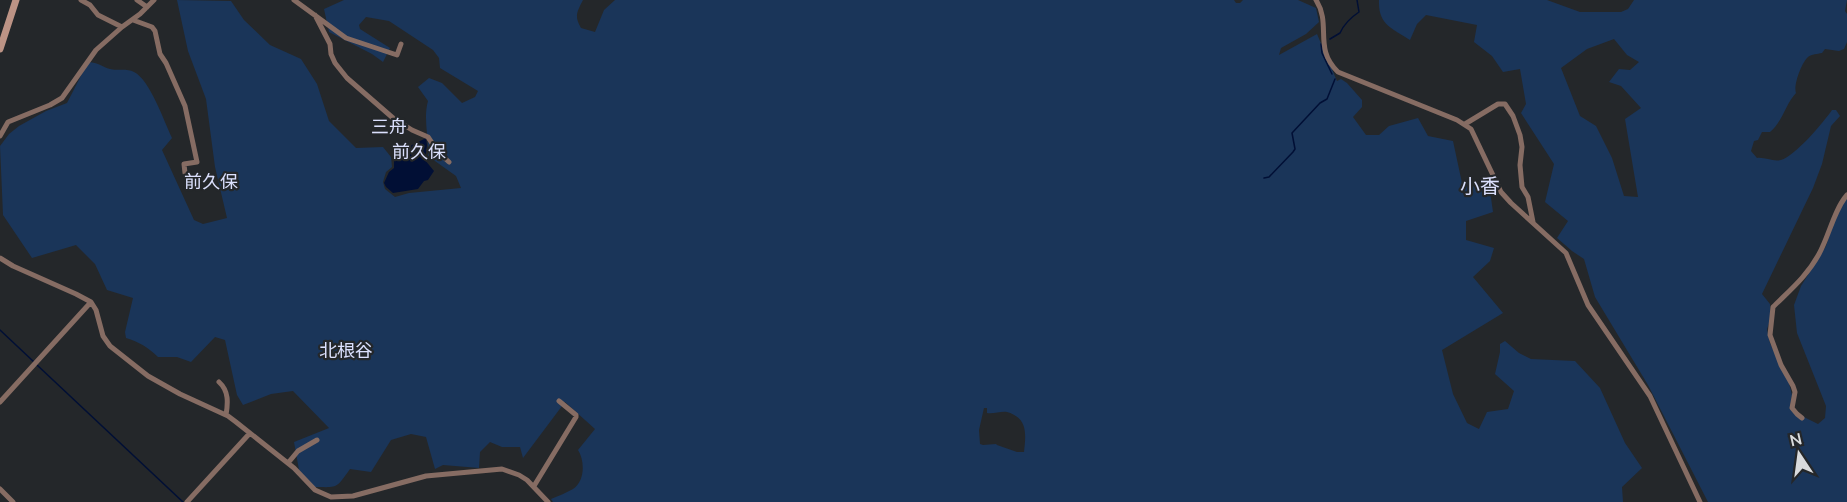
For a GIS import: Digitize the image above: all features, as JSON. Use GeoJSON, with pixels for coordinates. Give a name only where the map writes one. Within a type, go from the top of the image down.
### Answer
{"type":"FeatureCollection","features":[{"type":"Feature","properties":{"kind":"main road"},"geometry":{"type":"LineString","coordinates":[[0,49],[16,0]]}},
{"type":"Feature","properties":{"kind":"street"},"geometry":{"type":"LineString","coordinates":[[81,0],[90,5],[98,15],[122,27]]}},
{"type":"Feature","properties":{"kind":"street"},"geometry":{"type":"LineString","coordinates":[[137,0],[147,7]]}},
{"type":"Feature","properties":{"kind":"street"},"geometry":{"type":"LineString","coordinates":[[0,136],[8,122],[62,98],[96,50],[122,27],[134,20],[154,0]]}},
{"type":"Feature","properties":{"kind":"street"},"geometry":{"type":"LineString","coordinates":[[294,0],[346,38],[398,55],[401,44]]}},
{"type":"Feature","properties":{"kind":"street"},"geometry":{"type":"LineString","coordinates":[[1316,0],[1323,16],[1326,57],[1329,64],[1338,72],[1465,124],[1477,139],[1501,192],[1566,253],[1588,305],[1650,396],[1700,502]]}},
{"type":"Feature","properties":{"kind":"street"},"geometry":{"type":"LineString","coordinates":[[315,15],[330,44],[335,63],[346,78],[393,118],[428,137],[448,162]]}},
{"type":"Feature","properties":{"kind":"street"},"geometry":{"type":"LineString","coordinates":[[134,20],[152,27],[155,31],[160,54],[184,106],[197,162],[184,164],[185,173]]}},
{"type":"Feature","properties":{"kind":"street"},"geometry":{"type":"LineString","coordinates":[[1465,124],[1498,104],[1505,104],[1513,116],[1520,135],[1522,187],[1528,197],[1533,222]]}},
{"type":"Feature","properties":{"kind":"street"},"geometry":{"type":"LineString","coordinates":[[1802,418],[1792,408],[1795,392],[1781,365],[1770,335],[1773,307],[1807,273],[1819,254],[1847,195]]}},
{"type":"Feature","properties":{"kind":"street"},"geometry":{"type":"LineString","coordinates":[[0,258],[92,302],[103,336],[110,346],[159,382],[226,416],[250,433],[329,500],[362,494],[426,476],[502,469],[519,475],[534,486],[548,502]]}},
{"type":"Feature","properties":{"kind":"street"},"geometry":{"type":"LineString","coordinates":[[0,402],[92,302]]}},
{"type":"Feature","properties":{"kind":"street"},"geometry":{"type":"LineString","coordinates":[[219,382],[224,387],[228,400],[226,416]]}},
{"type":"Feature","properties":{"kind":"street"},"geometry":{"type":"LineString","coordinates":[[534,486],[576,417],[559,400]]}},
{"type":"Feature","properties":{"kind":"street"},"geometry":{"type":"LineString","coordinates":[[187,502],[250,433]]}},
{"type":"Feature","properties":{"kind":"street"},"geometry":{"type":"LineString","coordinates":[[288,464],[298,451],[317,440]]}},
{"type":"Feature","properties":{"kind":"street"},"geometry":{"type":"LineString","coordinates":[[0,489],[13,502]]}},
{"type":"Feature","properties":{"kind":"street"},"geometry":{"type":"LineString","coordinates":[[362,494],[367,502]]}},
{"type":"Feature","properties":{"kind":"shaded area"},"geometry":{"type":"Polygon","coordinates":[[[177,0],[231,1],[244,20],[270,45],[301,59],[317,84],[329,121],[356,148],[383,147],[391,157],[392,167],[386,172],[383,182],[385,189],[395,197],[409,193],[461,188],[456,176],[428,156],[426,115],[428,101],[418,87],[429,78],[442,83],[462,103],[475,97],[478,91],[440,68],[439,58],[433,50],[389,21],[366,17],[359,25],[360,29],[390,48],[383,62],[329,32],[324,9],[344,0],[583,0],[577,14],[579,24],[581,28],[595,32],[604,10],[615,0],[1234,0],[1240,3],[1243,0],[1298,0],[1316,8],[1319,22],[1306,34],[1281,48],[1279,55],[1317,34],[1337,81],[1341,79],[1347,83],[1362,100],[1362,107],[1353,117],[1366,135],[1379,135],[1389,126],[1418,118],[1428,136],[1453,141],[1462,183],[1490,191],[1493,212],[1466,221],[1466,240],[1494,248],[1490,261],[1473,277],[1503,313],[1442,350],[1453,394],[1467,423],[1479,429],[1487,412],[1508,409],[1514,391],[1495,374],[1500,344],[1505,341],[1519,353],[1531,359],[1575,361],[1600,388],[1625,443],[1642,468],[1622,487],[1623,502],[553,502],[551,499],[573,489],[580,481],[583,465],[578,450],[595,429],[565,402],[523,458],[520,447],[502,447],[490,442],[480,452],[479,468],[443,465],[435,469],[426,437],[411,434],[391,440],[371,472],[350,469],[335,486],[313,487],[299,470],[294,442],[329,428],[293,391],[271,394],[243,405],[237,395],[225,340],[215,337],[191,362],[177,357],[158,357],[143,345],[126,338],[125,332],[133,298],[107,290],[95,264],[76,245],[32,258],[3,215],[0,146],[19,126],[46,111],[67,103],[88,62],[110,69],[131,71],[140,76],[151,92],[172,138],[162,150],[194,220],[203,224],[227,218],[215,167],[206,99],[188,51],[177,0]],[[984,408],[979,430],[980,444],[996,444],[1017,452],[1024,452],[1025,433],[1019,418],[1007,412],[987,413],[987,408],[984,408]]]}},
{"type":"Feature","properties":{"kind":"shaded area"},"geometry":{"type":"Polygon","coordinates":[[[1379,0],[1547,0],[1580,12],[1621,12],[1628,9],[1634,0],[1847,0],[1845,11],[1847,14],[1847,42],[1844,49],[1839,51],[1825,49],[1822,53],[1808,57],[1799,74],[1796,93],[1781,118],[1770,132],[1762,132],[1758,140],[1754,141],[1751,151],[1757,158],[1781,160],[1801,146],[1832,110],[1836,110],[1840,116],[1831,126],[1822,164],[1813,188],[1762,294],[1770,304],[1771,318],[1767,329],[1770,343],[1789,383],[1792,395],[1790,408],[1818,424],[1825,418],[1826,406],[1797,333],[1794,305],[1801,286],[1826,246],[1842,198],[1847,193],[1847,502],[1708,502],[1648,385],[1595,297],[1584,259],[1557,238],[1568,221],[1545,202],[1554,164],[1521,113],[1526,104],[1520,69],[1503,72],[1492,56],[1474,42],[1477,25],[1426,15],[1417,24],[1410,40],[1387,25],[1379,8],[1379,0]],[[1614,39],[1587,49],[1561,68],[1580,116],[1596,126],[1612,158],[1624,196],[1638,197],[1625,119],[1641,108],[1621,86],[1609,82],[1619,69],[1630,70],[1639,62],[1627,55],[1614,39]]]}},
{"type":"Feature","properties":{"kind":"shaded area"},"geometry":{"type":"Polygon","coordinates":[[[426,138],[425,160],[434,171],[418,189],[393,193],[384,183],[389,172],[394,168],[394,154],[426,138]]]}},
{"type":"Feature","properties":{"kind":"waterway"},"geometry":{"type":"LineString","coordinates":[[1330,39],[1340,33],[1348,21],[1359,12],[1357,0]]}},
{"type":"Feature","properties":{"kind":"waterway"},"geometry":{"type":"LineString","coordinates":[[1321,44],[1322,53],[1332,74]]}},
{"type":"Feature","properties":{"kind":"waterway"},"geometry":{"type":"LineString","coordinates":[[1264,178],[1269,177],[1293,152],[1295,149],[1292,133],[1320,103],[1327,99],[1335,79]]}},
{"type":"Feature","properties":{"kind":"waterway"},"geometry":{"type":"LineString","coordinates":[[0,330],[34,362]]}},
{"type":"Feature","properties":{"kind":"waterway"},"geometry":{"type":"LineString","coordinates":[[37,365],[183,502]]}},
{"type":"Feature","properties":{"kind":"district","name":"三舟"},"geometry":{"type":"Point","coordinates":[389,127]}},
{"type":"Feature","properties":{"kind":"district","name":"前久保"},"geometry":{"type":"Point","coordinates":[419,152]}},
{"type":"Feature","properties":{"kind":"district","name":"前久保"},"geometry":{"type":"Point","coordinates":[211,182]}},
{"type":"Feature","properties":{"kind":"district","name":"小香"},"geometry":{"type":"Point","coordinates":[1480,186]}},
{"type":"Feature","properties":{"kind":"district","name":"北根谷"},"geometry":{"type":"Point","coordinates":[346,351]}}]}
